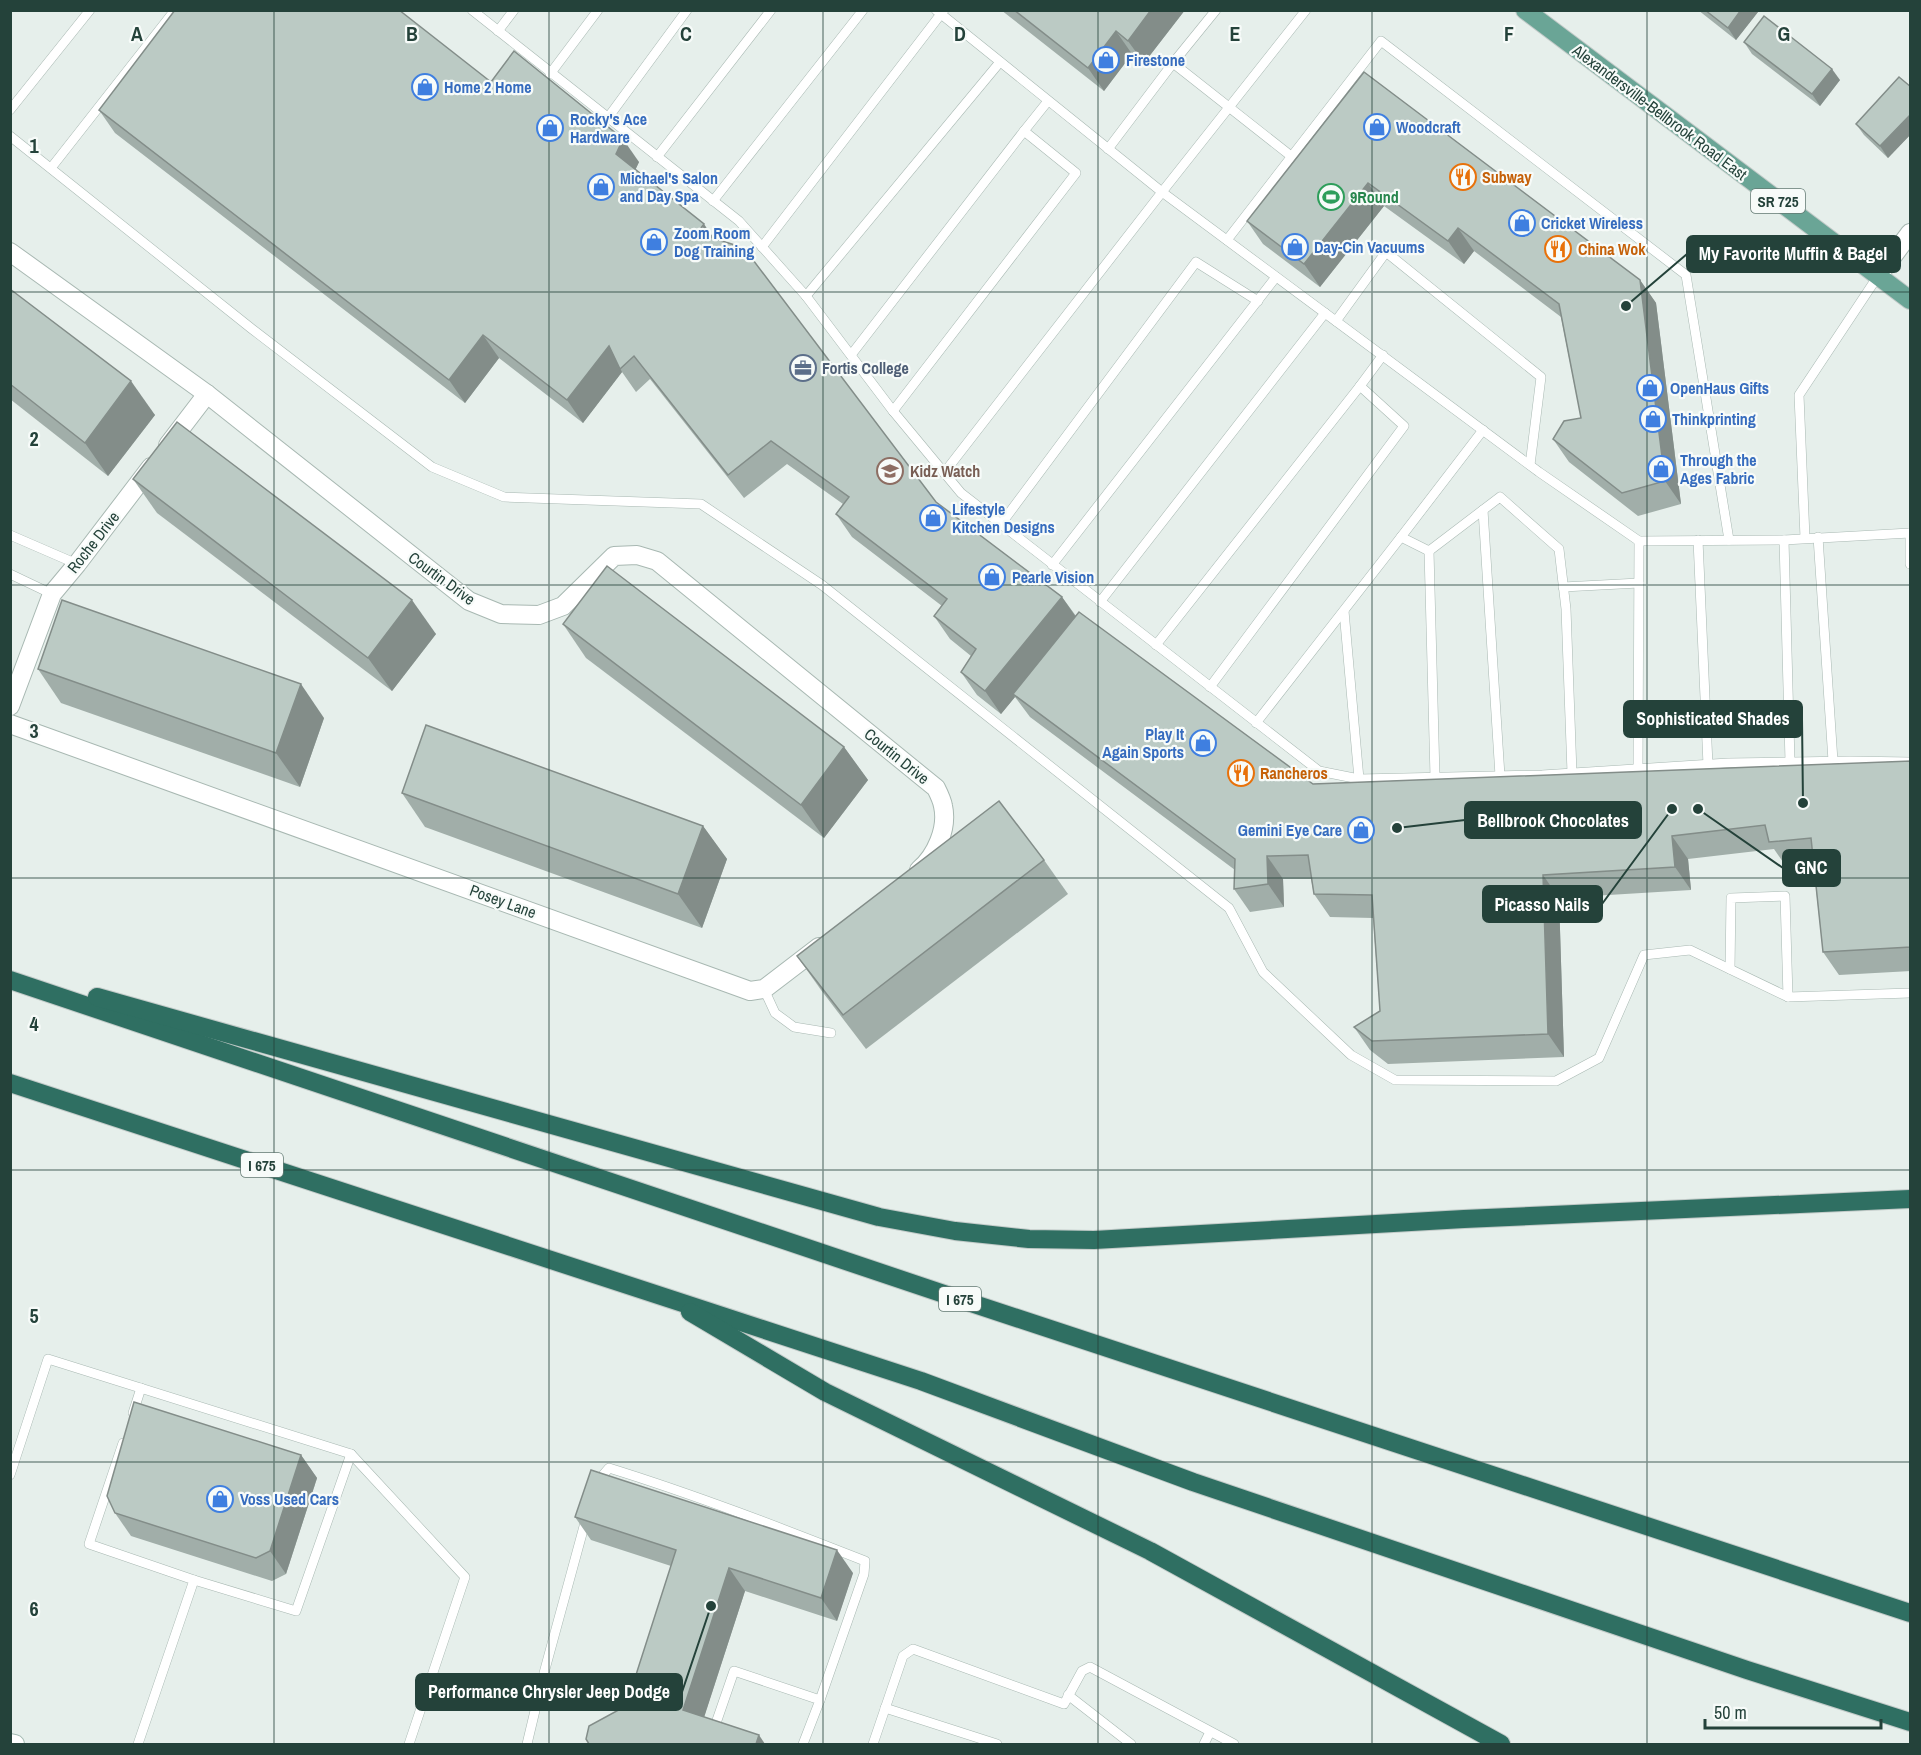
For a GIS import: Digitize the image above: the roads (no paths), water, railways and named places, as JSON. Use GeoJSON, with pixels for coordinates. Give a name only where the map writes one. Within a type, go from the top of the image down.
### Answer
{"type":"FeatureCollection","features":[{"type":"Feature","properties":{"kind":"highway"},"geometry":{"type":"LineString","coordinates":[[10,973],[879,1217],[956,1231],[1029,1239],[1094,1240],[1464,1219],[1911,1199]]}},
{"type":"Feature","properties":{"kind":"highway","name":"I 675"},"geometry":{"type":"LineString","coordinates":[[10,980],[927,1288],[1911,1613]]}},
{"type":"Feature","properties":{"kind":"highway","name":"I 675"},"geometry":{"type":"LineString","coordinates":[[10,1083],[921,1381],[1193,1482],[1747,1670],[1911,1722]]}},
{"type":"Feature","properties":{"kind":"highway"},"geometry":{"type":"LineString","coordinates":[[660,1295],[825,1392],[1150,1551],[1501,1744]]}},
{"type":"Feature","properties":{"kind":"main road","name":"Alexandersville-Bellbrook Road East"},"geometry":{"type":"LineString","coordinates":[[1526,10],[1911,300]]}},
{"type":"Feature","properties":{"kind":"street"},"geometry":{"type":"LineString","coordinates":[[1878,276],[1911,233]]}},
{"type":"Feature","properties":{"kind":"street","name":"Courtin Drive"},"geometry":{"type":"LineString","coordinates":[[10,252],[207,394],[469,601],[501,614],[539,615],[563,606],[614,556],[637,555],[657,561],[936,788],[944,807],[943,826],[937,847],[924,866],[905,880]]}},
{"type":"Feature","properties":{"kind":"street","name":"Roche Drive"},"geometry":{"type":"LineString","coordinates":[[10,706],[52,594],[207,394]]}},
{"type":"Feature","properties":{"kind":"street","name":"Posey Lane"},"geometry":{"type":"LineString","coordinates":[[10,724],[750,991],[764,989]]}},
{"type":"Feature","properties":{"kind":"street"},"geometry":{"type":"LineString","coordinates":[[764,989],[830,939]]}},
{"type":"Feature","properties":{"kind":"street"},"geometry":{"type":"LineString","coordinates":[[10,1743],[15,1744]]}},
{"type":"Feature","properties":{"kind":"lane"},"geometry":{"type":"LineString","coordinates":[[10,110],[90,10]]}},
{"type":"Feature","properties":{"kind":"lane"},"geometry":{"type":"LineString","coordinates":[[51,168],[175,10]]}},
{"type":"Feature","properties":{"kind":"lane"},"geometry":{"type":"LineString","coordinates":[[472,10],[550,74],[739,221],[806,296],[893,411],[961,493],[1319,771],[1359,779],[1500,776],[1790,762],[1911,762]]}},
{"type":"Feature","properties":{"kind":"lane"},"geometry":{"type":"LineString","coordinates":[[498,31],[514,10]]}},
{"type":"Feature","properties":{"kind":"lane"},"geometry":{"type":"LineString","coordinates":[[550,74],[598,10]]}},
{"type":"Feature","properties":{"kind":"lane"},"geometry":{"type":"LineString","coordinates":[[608,119],[687,10]]}},
{"type":"Feature","properties":{"kind":"lane"},"geometry":{"type":"LineString","coordinates":[[657,157],[771,10]]}},
{"type":"Feature","properties":{"kind":"lane"},"geometry":{"type":"LineString","coordinates":[[713,201],[863,10]]}},
{"type":"Feature","properties":{"kind":"lane"},"geometry":{"type":"LineString","coordinates":[[1108,149],[1216,10]]}},
{"type":"Feature","properties":{"kind":"lane"},"geometry":{"type":"LineString","coordinates":[[944,473],[1306,10]]}},
{"type":"Feature","properties":{"kind":"lane"},"geometry":{"type":"LineString","coordinates":[[762,247],[940,12],[1162,192],[1530,465],[1639,541],[1784,540],[1910,533],[1911,564]]}},
{"type":"Feature","properties":{"kind":"lane"},"geometry":{"type":"LineString","coordinates":[[1227,240],[1381,41],[1686,275],[1729,540]]}},
{"type":"Feature","properties":{"kind":"lane"},"geometry":{"type":"LineString","coordinates":[[806,296],[1000,62]]}},
{"type":"Feature","properties":{"kind":"lane"},"geometry":{"type":"LineString","coordinates":[[1173,63],[1291,156]]}},
{"type":"Feature","properties":{"kind":"lane"},"geometry":{"type":"LineString","coordinates":[[851,355],[1048,101]]}},
{"type":"Feature","properties":{"kind":"lane"},"geometry":{"type":"LineString","coordinates":[[893,411],[1076,172],[1024,131]]}},
{"type":"Feature","properties":{"kind":"lane"},"geometry":{"type":"LineString","coordinates":[[10,136],[252,329],[432,467],[504,497],[700,504],[822,585],[1229,908],[1263,972],[1351,1055],[1395,1080],[1556,1081],[1599,1058],[1644,955],[1690,950],[1788,997],[1911,993]]}},
{"type":"Feature","properties":{"kind":"lane"},"geometry":{"type":"LineString","coordinates":[[1336,321],[1386,252],[1541,376],[1530,465]]}},
{"type":"Feature","properties":{"kind":"lane"},"geometry":{"type":"LineString","coordinates":[[1001,524],[1196,262],[1258,301]]}},
{"type":"Feature","properties":{"kind":"lane"},"geometry":{"type":"LineString","coordinates":[[1804,538],[1799,395],[1878,276]]}},
{"type":"Feature","properties":{"kind":"lane"},"geometry":{"type":"LineString","coordinates":[[1052,564],[1276,277]]}},
{"type":"Feature","properties":{"kind":"lane"},"geometry":{"type":"LineString","coordinates":[[1100,602],[1325,313]]}},
{"type":"Feature","properties":{"kind":"lane"},"geometry":{"type":"LineString","coordinates":[[1156,645],[1383,356]]}},
{"type":"Feature","properties":{"kind":"lane"},"geometry":{"type":"LineString","coordinates":[[1210,687],[1404,426],[1360,386]]}},
{"type":"Feature","properties":{"kind":"lane"},"geometry":{"type":"LineString","coordinates":[[1256,723],[1483,430]]}},
{"type":"Feature","properties":{"kind":"lane"},"geometry":{"type":"LineString","coordinates":[[1429,551],[1500,497],[1559,549],[1566,609],[1572,773]]}},
{"type":"Feature","properties":{"kind":"lane"},"geometry":{"type":"LineString","coordinates":[[1483,510],[1500,776]]}},
{"type":"Feature","properties":{"kind":"lane"},"geometry":{"type":"LineString","coordinates":[[10,535],[77,564]]}},
{"type":"Feature","properties":{"kind":"lane"},"geometry":{"type":"LineString","coordinates":[[1401,537],[1429,551]]}},
{"type":"Feature","properties":{"kind":"lane"},"geometry":{"type":"LineString","coordinates":[[1818,537],[1833,761]]}},
{"type":"Feature","properties":{"kind":"lane"},"geometry":{"type":"LineString","coordinates":[[1698,540],[1708,765]]}},
{"type":"Feature","properties":{"kind":"lane"},"geometry":{"type":"LineString","coordinates":[[1784,540],[1790,762]]}},
{"type":"Feature","properties":{"kind":"lane"},"geometry":{"type":"LineString","coordinates":[[1638,769],[1639,541]]}},
{"type":"Feature","properties":{"kind":"lane"},"geometry":{"type":"LineString","coordinates":[[1429,551],[1435,777]]}},
{"type":"Feature","properties":{"kind":"lane"},"geometry":{"type":"LineString","coordinates":[[10,574],[52,594]]}},
{"type":"Feature","properties":{"kind":"lane"},"geometry":{"type":"LineString","coordinates":[[1563,587],[1639,583]]}},
{"type":"Feature","properties":{"kind":"lane"},"geometry":{"type":"LineString","coordinates":[[1344,610],[1359,779]]}},
{"type":"Feature","properties":{"kind":"lane"},"geometry":{"type":"LineString","coordinates":[[1730,969],[1731,898],[1785,896],[1788,997]]}},
{"type":"Feature","properties":{"kind":"lane"},"geometry":{"type":"LineString","coordinates":[[764,989],[775,1013],[794,1027],[831,1034]]}},
{"type":"Feature","properties":{"kind":"lane"},"geometry":{"type":"LineString","coordinates":[[10,1474],[48,1359],[351,1454],[465,1577],[409,1744]]}},
{"type":"Feature","properties":{"kind":"lane"},"geometry":{"type":"LineString","coordinates":[[130,1422],[141,1388]]}},
{"type":"Feature","properties":{"kind":"lane"},"geometry":{"type":"LineString","coordinates":[[126,1433],[89,1544],[194,1580],[296,1611],[351,1454]]}},
{"type":"Feature","properties":{"kind":"lane"},"geometry":{"type":"LineString","coordinates":[[593,1495],[596,1484],[609,1468],[657,1483],[866,1561],[864,1574],[820,1700],[802,1744]]}},
{"type":"Feature","properties":{"kind":"lane"},"geometry":{"type":"LineString","coordinates":[[527,1744],[590,1506]]}},
{"type":"Feature","properties":{"kind":"lane"},"geometry":{"type":"LineString","coordinates":[[138,1744],[194,1580]]}},
{"type":"Feature","properties":{"kind":"lane"},"geometry":{"type":"LineString","coordinates":[[873,1744],[903,1656],[913,1649],[1064,1704],[1082,1671],[1090,1667],[1234,1744]]}},
{"type":"Feature","properties":{"kind":"lane"},"geometry":{"type":"LineString","coordinates":[[732,1732],[715,1726],[734,1671],[820,1700]]}},
{"type":"Feature","properties":{"kind":"lane"},"geometry":{"type":"LineString","coordinates":[[1068,1695],[1131,1744]]}},
{"type":"Feature","properties":{"kind":"lane"},"geometry":{"type":"LineString","coordinates":[[885,1708],[997,1744]]}},
{"type":"Feature","properties":{"kind":"lane"},"geometry":{"type":"LineString","coordinates":[[1204,1744],[1210,1732]]}},
{"type":"Feature","properties":{"kind":"place","name":"Firestone"},"geometry":{"type":"Point","coordinates":[1106,60]}},
{"type":"Feature","properties":{"kind":"place","name":"Home 2 Home"},"geometry":{"type":"Point","coordinates":[425,87]}},
{"type":"Feature","properties":{"kind":"place","name":"Woodcraft"},"geometry":{"type":"Point","coordinates":[1377,127]}},
{"type":"Feature","properties":{"kind":"place","name":"Rocky's Ace Hardware"},"geometry":{"type":"Point","coordinates":[550,128]}},
{"type":"Feature","properties":{"kind":"place","name":"Subway"},"geometry":{"type":"Point","coordinates":[1463,177]}},
{"type":"Feature","properties":{"kind":"place","name":"Michael's Salon and Day Spa"},"geometry":{"type":"Point","coordinates":[601,187]}},
{"type":"Feature","properties":{"kind":"place","name":"9Round"},"geometry":{"type":"Point","coordinates":[1331,197]}},
{"type":"Feature","properties":{"kind":"place","name":"Cricket Wireless"},"geometry":{"type":"Point","coordinates":[1522,223]}},
{"type":"Feature","properties":{"kind":"place","name":"Zoom Room Dog Training"},"geometry":{"type":"Point","coordinates":[654,242]}},
{"type":"Feature","properties":{"kind":"place","name":"Day-Cin Vacuums"},"geometry":{"type":"Point","coordinates":[1295,247]}},
{"type":"Feature","properties":{"kind":"place","name":"China Wok"},"geometry":{"type":"Point","coordinates":[1558,249]}},
{"type":"Feature","properties":{"kind":"place","name":"My Favorite Muffin & Bagel"},"geometry":{"type":"Point","coordinates":[1626,306]}},
{"type":"Feature","properties":{"kind":"place","name":"Fortis College"},"geometry":{"type":"Point","coordinates":[803,368]}},
{"type":"Feature","properties":{"kind":"place","name":"OpenHaus Gifts"},"geometry":{"type":"Point","coordinates":[1650,388]}},
{"type":"Feature","properties":{"kind":"place","name":"Thinkprinting"},"geometry":{"type":"Point","coordinates":[1653,419]}},
{"type":"Feature","properties":{"kind":"place","name":"Through the Ages Fabric"},"geometry":{"type":"Point","coordinates":[1661,469]}},
{"type":"Feature","properties":{"kind":"place","name":"Kidz Watch"},"geometry":{"type":"Point","coordinates":[890,471]}},
{"type":"Feature","properties":{"kind":"place","name":"Lifestyle Kitchen Designs"},"geometry":{"type":"Point","coordinates":[933,518]}},
{"type":"Feature","properties":{"kind":"place","name":"Pearle Vision"},"geometry":{"type":"Point","coordinates":[992,577]}},
{"type":"Feature","properties":{"kind":"place","name":"Play It Again Sports"},"geometry":{"type":"Point","coordinates":[1203,743]}},
{"type":"Feature","properties":{"kind":"place","name":"Rancheros"},"geometry":{"type":"Point","coordinates":[1241,773]}},
{"type":"Feature","properties":{"kind":"place","name":"Sophisticated Shades"},"geometry":{"type":"Point","coordinates":[1803,803]}},
{"type":"Feature","properties":{"kind":"place","name":"Picasso Nails"},"geometry":{"type":"Point","coordinates":[1672,809]}},
{"type":"Feature","properties":{"kind":"place","name":"GNC"},"geometry":{"type":"Point","coordinates":[1698,809]}},
{"type":"Feature","properties":{"kind":"place","name":"Bellbrook Chocolates"},"geometry":{"type":"Point","coordinates":[1397,828]}},
{"type":"Feature","properties":{"kind":"place","name":"Gemini Eye Care"},"geometry":{"type":"Point","coordinates":[1361,830]}},
{"type":"Feature","properties":{"kind":"place","name":"Voss Used Cars"},"geometry":{"type":"Point","coordinates":[220,1499]}},
{"type":"Feature","properties":{"kind":"place","name":"Performance Chrysler Jeep Dodge"},"geometry":{"type":"Point","coordinates":[711,1606]}}]}
